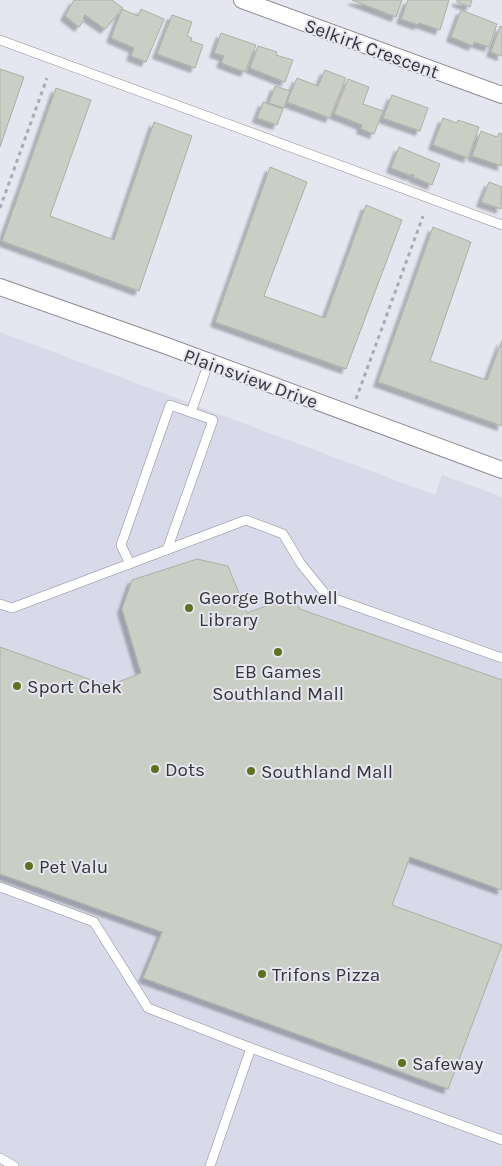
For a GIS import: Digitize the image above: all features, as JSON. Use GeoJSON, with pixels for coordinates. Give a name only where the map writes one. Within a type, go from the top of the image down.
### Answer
{"type":"FeatureCollection","features":[{"type":"Feature","properties":{"kind":"street","name":"Selkirk Crescent"},"geometry":{"type":"LineString","coordinates":[[242,0],[502,95]]}},
{"type":"Feature","properties":{"kind":"street","name":"Plainsview Drive"},"geometry":{"type":"LineString","coordinates":[[0,287],[502,470]]}},
{"type":"Feature","properties":{"kind":"lane"},"geometry":{"type":"LineString","coordinates":[[0,40],[502,225]]}},
{"type":"Feature","properties":{"kind":"lane"},"geometry":{"type":"LineString","coordinates":[[191,412],[209,362]]}},
{"type":"Feature","properties":{"kind":"lane"},"geometry":{"type":"LineString","coordinates":[[130,564],[121,545],[170,405],[213,420],[167,550]]}},
{"type":"Feature","properties":{"kind":"lane"},"geometry":{"type":"LineString","coordinates":[[0,604],[12,608],[246,520],[283,534],[301,564],[327,596],[502,658]]}},
{"type":"Feature","properties":{"kind":"lane"},"geometry":{"type":"LineString","coordinates":[[0,887],[94,922],[148,1008],[502,1140]]}},
{"type":"Feature","properties":{"kind":"lane"},"geometry":{"type":"LineString","coordinates":[[210,1166],[251,1048]]}},
{"type":"Feature","properties":{"kind":"lane"},"geometry":{"type":"LineString","coordinates":[[0,1158],[14,1166]]}},
{"type":"Feature","properties":{"kind":"path"},"geometry":{"type":"LineString","coordinates":[[0,208],[47,78]]}},
{"type":"Feature","properties":{"kind":"path"},"geometry":{"type":"LineString","coordinates":[[350,414],[422,216]]}},
{"type":"Feature","properties":{"kind":"shaded area","name":"Southland Mall"},"geometry":{"type":"Polygon","coordinates":[[[0,332],[435,495],[442,475],[502,497],[502,1166],[0,1166],[0,332]]]}},
{"type":"Feature","properties":{"kind":"building"},"geometry":{"type":"Polygon","coordinates":[[[74,0],[112,0],[123,8],[105,29],[85,15],[79,27],[65,16],[74,0]]]}},
{"type":"Feature","properties":{"kind":"building"},"geometry":{"type":"Polygon","coordinates":[[[352,0],[402,0],[396,17],[352,0]]]}},
{"type":"Feature","properties":{"kind":"building"},"geometry":{"type":"Polygon","coordinates":[[[408,0],[449,0],[440,30],[401,19],[408,0]]]}},
{"type":"Feature","properties":{"kind":"building"},"geometry":{"type":"Polygon","coordinates":[[[457,0],[472,0],[470,7],[457,2],[457,0]]]}},
{"type":"Feature","properties":{"kind":"building"},"geometry":{"type":"Polygon","coordinates":[[[122,9],[138,16],[141,9],[164,19],[146,62],[131,56],[134,48],[111,38],[122,9]]]}},
{"type":"Feature","properties":{"kind":"building"},"geometry":{"type":"Polygon","coordinates":[[[461,10],[497,24],[489,47],[474,42],[473,46],[451,37],[461,10]]]}},
{"type":"Feature","properties":{"kind":"building"},"geometry":{"type":"Polygon","coordinates":[[[172,15],[192,22],[187,36],[192,38],[191,41],[203,45],[195,68],[157,54],[172,15]]]}},
{"type":"Feature","properties":{"kind":"building"},"geometry":{"type":"Polygon","coordinates":[[[500,26],[502,27],[502,56],[491,52],[500,26]]]}},
{"type":"Feature","properties":{"kind":"building"},"geometry":{"type":"Polygon","coordinates":[[[221,33],[256,45],[245,72],[221,63],[224,56],[214,53],[221,33]]]}},
{"type":"Feature","properties":{"kind":"building"},"geometry":{"type":"Polygon","coordinates":[[[258,46],[277,52],[276,55],[293,60],[285,82],[250,68],[258,46]]]}},
{"type":"Feature","properties":{"kind":"building"},"geometry":{"type":"Polygon","coordinates":[[[0,69],[24,77],[0,147],[0,69]]]}},
{"type":"Feature","properties":{"kind":"building"},"geometry":{"type":"Polygon","coordinates":[[[325,70],[346,78],[330,118],[287,102],[297,78],[318,86],[325,70]]]}},
{"type":"Feature","properties":{"kind":"building"},"geometry":{"type":"Polygon","coordinates":[[[348,79],[369,87],[363,104],[383,111],[374,134],[361,129],[362,125],[334,114],[348,79]]]}},
{"type":"Feature","properties":{"kind":"building"},"geometry":{"type":"Polygon","coordinates":[[[275,86],[290,91],[284,108],[269,103],[275,86]]]}},
{"type":"Feature","properties":{"kind":"building"},"geometry":{"type":"Polygon","coordinates":[[[56,88],[91,100],[50,216],[114,240],[154,122],[192,136],[139,291],[2,241],[56,88]]]}},
{"type":"Feature","properties":{"kind":"building"},"geometry":{"type":"Polygon","coordinates":[[[392,95],[428,108],[420,131],[383,118],[392,95]]]}},
{"type":"Feature","properties":{"kind":"building"},"geometry":{"type":"Polygon","coordinates":[[[263,102],[283,109],[277,125],[257,118],[263,102]]]}},
{"type":"Feature","properties":{"kind":"building"},"geometry":{"type":"Polygon","coordinates":[[[443,118],[457,123],[458,120],[479,127],[468,158],[433,145],[443,118]]]}},
{"type":"Feature","properties":{"kind":"building"},"geometry":{"type":"Polygon","coordinates":[[[481,131],[497,137],[499,133],[502,134],[502,166],[472,156],[481,131]]]}},
{"type":"Feature","properties":{"kind":"building"},"geometry":{"type":"Polygon","coordinates":[[[399,147],[440,164],[432,185],[413,177],[414,175],[411,174],[411,176],[391,168],[399,147]]]}},
{"type":"Feature","properties":{"kind":"building"},"geometry":{"type":"Polygon","coordinates":[[[270,167],[307,182],[264,296],[325,318],[366,205],[402,220],[346,369],[215,322],[270,167]]]}},
{"type":"Feature","properties":{"kind":"building"},"geometry":{"type":"Polygon","coordinates":[[[489,182],[502,187],[501,209],[481,202],[489,182]]]}},
{"type":"Feature","properties":{"kind":"building"},"geometry":{"type":"Polygon","coordinates":[[[433,227],[471,242],[430,361],[487,380],[502,340],[502,426],[378,382],[433,227]]]}},
{"type":"Feature","properties":{"kind":"building","name":"Southland Mall"},"geometry":{"type":"Polygon","coordinates":[[[197,559],[228,566],[247,613],[293,596],[300,609],[502,680],[502,890],[410,857],[392,905],[502,945],[448,1089],[143,978],[162,932],[0,874],[0,647],[108,686],[141,673],[122,609],[132,580],[197,559]]]}},
{"type":"Feature","properties":{"kind":"place","name":"George Bothwell Library"},"geometry":{"type":"Point","coordinates":[189,608]}},
{"type":"Feature","properties":{"kind":"place","name":"EB Games Southland Mall"},"geometry":{"type":"Point","coordinates":[278,652]}},
{"type":"Feature","properties":{"kind":"place","name":"Sport Chek"},"geometry":{"type":"Point","coordinates":[17,686]}},
{"type":"Feature","properties":{"kind":"place","name":"Dots"},"geometry":{"type":"Point","coordinates":[155,769]}},
{"type":"Feature","properties":{"kind":"place","name":"Southland Mall"},"geometry":{"type":"Point","coordinates":[251,771]}},
{"type":"Feature","properties":{"kind":"place","name":"Pet Valu"},"geometry":{"type":"Point","coordinates":[29,866]}},
{"type":"Feature","properties":{"kind":"place","name":"Trifons Pizza"},"geometry":{"type":"Point","coordinates":[262,974]}},
{"type":"Feature","properties":{"kind":"place","name":"Safeway"},"geometry":{"type":"Point","coordinates":[402,1063]}}]}
